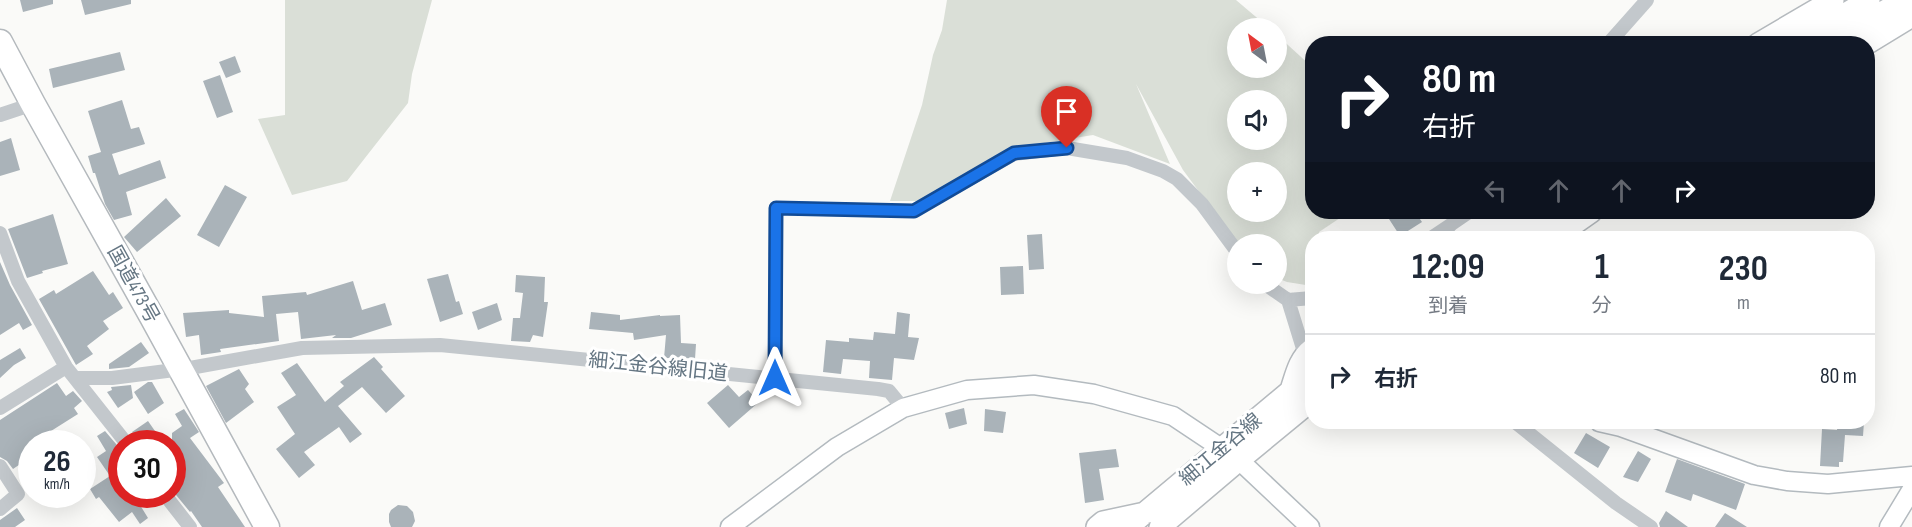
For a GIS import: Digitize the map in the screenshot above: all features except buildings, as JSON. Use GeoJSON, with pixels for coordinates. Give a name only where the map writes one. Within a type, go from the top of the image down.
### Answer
{"type":"FeatureCollection","features":[{"type":"Feature","properties":{"kind":"highway","name":"国道473号"},"geometry":{"type":"LineString","coordinates":[[0,42],[267,527]]}},
{"type":"Feature","properties":{"kind":"main road"},"geometry":{"type":"LineString","coordinates":[[1772,36],[1833,0]]}},
{"type":"Feature","properties":{"kind":"main road"},"geometry":{"type":"LineString","coordinates":[[1808,36],[1869,0]]}},
{"type":"Feature","properties":{"kind":"main road"},"geometry":{"type":"LineString","coordinates":[[1841,36],[1904,0]]}},
{"type":"Feature","properties":{"kind":"main road"},"geometry":{"type":"LineString","coordinates":[[1875,39],[1912,16]]}},
{"type":"Feature","properties":{"kind":"main road"},"geometry":{"type":"LineString","coordinates":[[1472,231],[1490,219]]}},
{"type":"Feature","properties":{"kind":"main road"},"geometry":{"type":"LineString","coordinates":[[1504,231],[1522,219]]}},
{"type":"Feature","properties":{"kind":"main road"},"geometry":{"type":"LineString","coordinates":[[1534,231],[1552,219]]}},
{"type":"Feature","properties":{"kind":"main road"},"geometry":{"type":"LineString","coordinates":[[1564,231],[1581,219]]}},
{"type":"Feature","properties":{"kind":"main road","name":"細江金谷線"},"geometry":{"type":"LineString","coordinates":[[1153,520],[1221,447],[1290,390],[1305,367]]}},
{"type":"Feature","properties":{"kind":"main road","name":"細江金谷線"},"geometry":{"type":"LineString","coordinates":[[1128,527],[1153,520],[1239,460],[1305,408]]}},
{"type":"Feature","properties":{"kind":"main road"},"geometry":{"type":"LineString","coordinates":[[1097,527],[1113,519],[1153,520]]}},
{"type":"Feature","properties":{"kind":"street"},"geometry":{"type":"LineString","coordinates":[[1615,36],[1647,0]]}},
{"type":"Feature","properties":{"kind":"street"},"geometry":{"type":"LineString","coordinates":[[0,115],[33,104]]}},
{"type":"Feature","properties":{"kind":"street"},"geometry":{"type":"LineString","coordinates":[[775,378],[776,208],[914,211],[1014,153],[1067,148],[1127,158],[1163,171],[1177,179],[1202,204],[1227,238]]}},
{"type":"Feature","properties":{"kind":"street"},"geometry":{"type":"LineString","coordinates":[[1442,231],[1460,219]]}},
{"type":"Feature","properties":{"kind":"street"},"geometry":{"type":"LineString","coordinates":[[0,233],[18,281],[66,367],[116,430]]}},
{"type":"Feature","properties":{"kind":"street"},"geometry":{"type":"LineString","coordinates":[[1279,294],[1288,300],[1305,346]]}},
{"type":"Feature","properties":{"kind":"street"},"geometry":{"type":"LineString","coordinates":[[1288,300],[1305,299]]}},
{"type":"Feature","properties":{"kind":"street","name":"細江金谷線旧道"},"geometry":{"type":"LineString","coordinates":[[77,378],[112,378],[302,348],[440,345],[775,378],[889,392],[903,408]]}},
{"type":"Feature","properties":{"kind":"street"},"geometry":{"type":"LineString","coordinates":[[0,408],[66,367]]}},
{"type":"Feature","properties":{"kind":"street"},"geometry":{"type":"LineString","coordinates":[[730,527],[837,447],[903,408],[967,390],[1034,385],[1095,394],[1173,416],[1239,460],[1310,527]]}},
{"type":"Feature","properties":{"kind":"street"},"geometry":{"type":"LineString","coordinates":[[1524,429],[1616,503],[1651,527]]}},
{"type":"Feature","properties":{"kind":"street"},"geometry":{"type":"LineString","coordinates":[[1627,429],[1754,475],[1787,481],[1828,484],[1912,476]]}},
{"type":"Feature","properties":{"kind":"street"},"geometry":{"type":"LineString","coordinates":[[0,466],[18,494],[0,509]]}},
{"type":"Feature","properties":{"kind":"street"},"geometry":{"type":"LineString","coordinates":[[1889,527],[1912,489]]}},
{"type":"Feature","properties":{"kind":"street"},"geometry":{"type":"LineString","coordinates":[[175,508],[190,527]]}},
{"type":"Feature","properties":{"kind":"shaded area"},"geometry":{"type":"Polygon","coordinates":[[[285,0],[432,0],[412,74],[408,103],[347,181],[292,195],[258,119],[285,115],[285,0]]]}},
{"type":"Feature","properties":{"kind":"shaded area"},"geometry":{"type":"Polygon","coordinates":[[[947,0],[1236,0],[1257,18],[1227,18],[1227,78],[1287,78],[1287,44],[1305,61],[1305,219],[1338,219],[1320,231],[1305,231],[1305,285],[1287,282],[1287,234],[1231,234],[1183,170],[1136,84],[1170,164],[1093,135],[1020,147],[918,201],[890,201],[922,105],[933,55],[942,30],[947,0]]]}},
{"type":"Feature","properties":{"kind":"route"},"geometry":{"type":"LineString","coordinates":[[775,378],[776,208],[914,211],[1014,153],[1067,148]]}}]}
